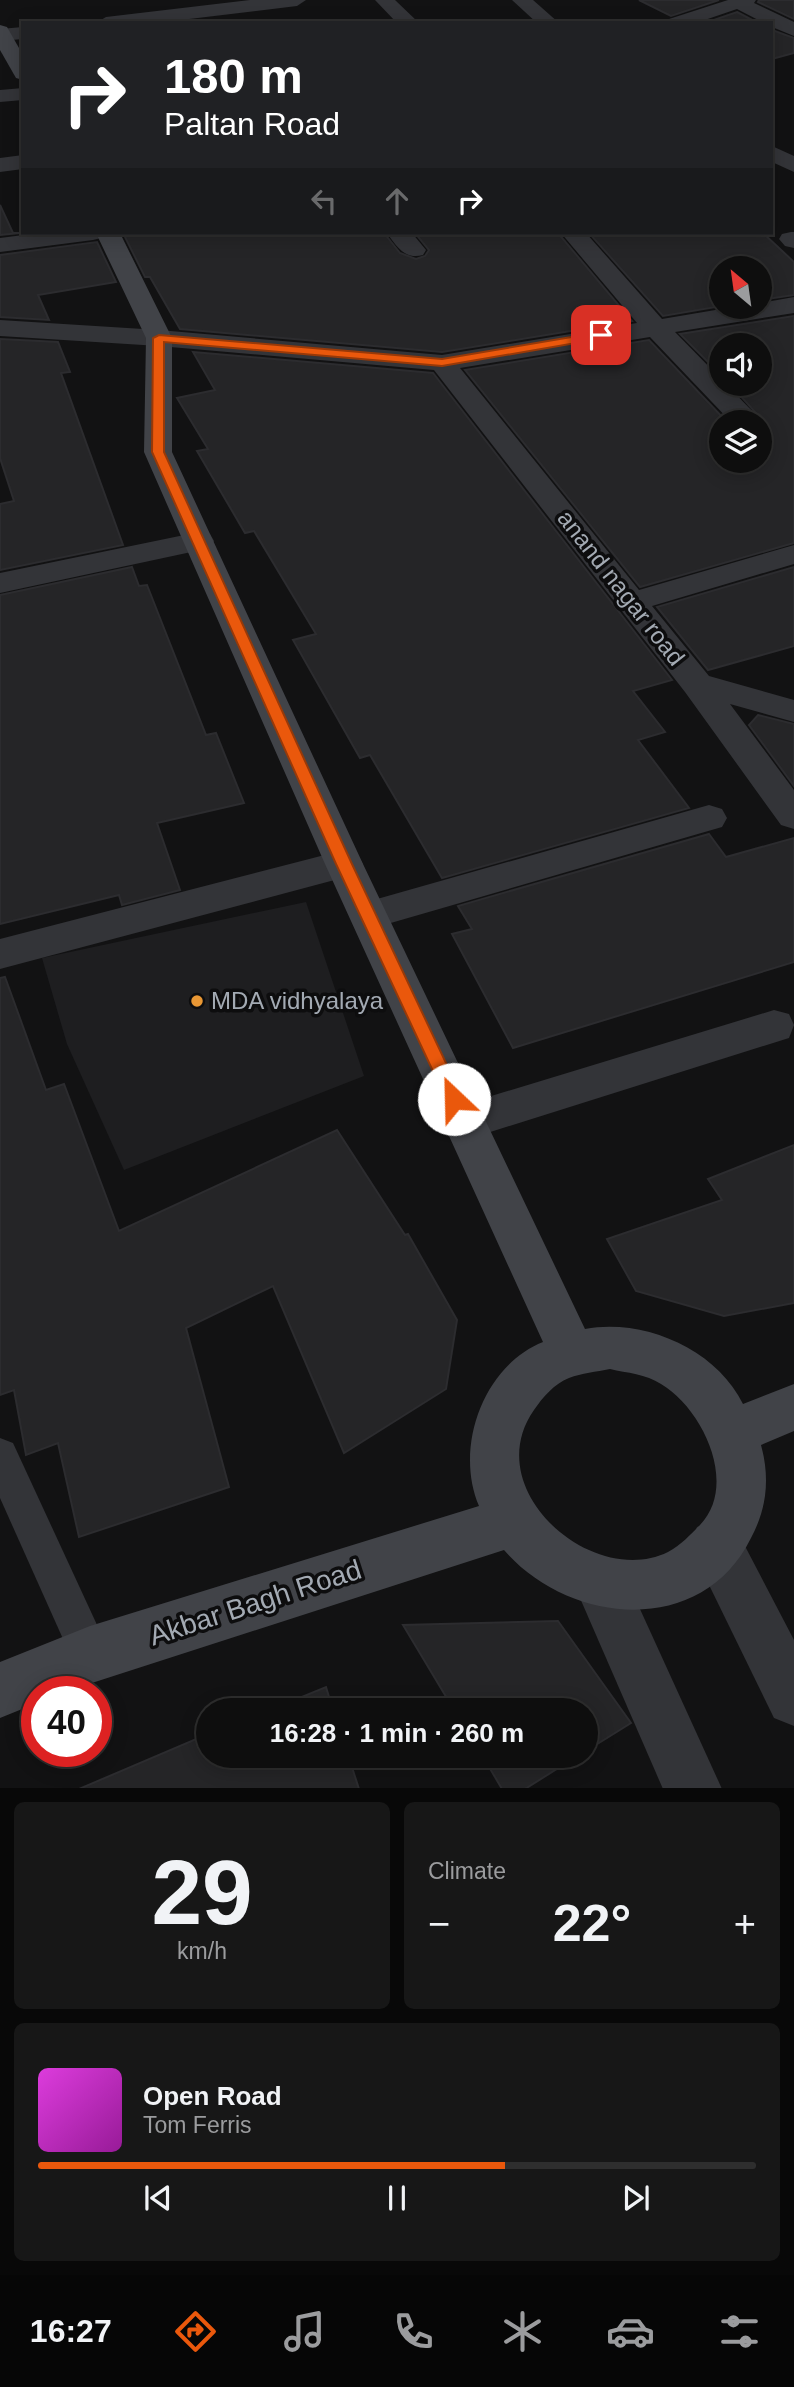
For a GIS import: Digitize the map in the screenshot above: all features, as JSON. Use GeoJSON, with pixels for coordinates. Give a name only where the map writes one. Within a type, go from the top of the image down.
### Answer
{"type":"FeatureCollection","features":[{"type":"Feature","properties":{"kind":"street"},"geometry":{"type":"LineString","coordinates":[[123,21],[297,0]]}},
{"type":"Feature","properties":{"kind":"street"},"geometry":{"type":"LineString","coordinates":[[384,0],[407,21]]}},
{"type":"Feature","properties":{"kind":"street"},"geometry":{"type":"LineString","coordinates":[[521,0],[547,21]]}},
{"type":"Feature","properties":{"kind":"street"},"geometry":{"type":"LineString","coordinates":[[680,21],[711,5],[743,1],[794,30]]}},
{"type":"Feature","properties":{"kind":"street"},"geometry":{"type":"LineString","coordinates":[[6,34],[21,69]]}},
{"type":"Feature","properties":{"kind":"street"},"geometry":{"type":"LineString","coordinates":[[0,96],[21,94]]}},
{"type":"Feature","properties":{"kind":"street"},"geometry":{"type":"LineString","coordinates":[[773,154],[794,165]]}},
{"type":"Feature","properties":{"kind":"street"},"geometry":{"type":"LineString","coordinates":[[0,165],[21,162]]}},
{"type":"Feature","properties":{"kind":"street"},"geometry":{"type":"LineString","coordinates":[[0,245],[78,235]]}},
{"type":"Feature","properties":{"kind":"street"},"geometry":{"type":"LineString","coordinates":[[109,235],[159,338],[158,452],[344,864],[572,1353]]}},
{"type":"Feature","properties":{"kind":"street"},"geometry":{"type":"LineString","coordinates":[[575,235],[654,326],[735,410]]}},
{"type":"Feature","properties":{"kind":"street"},"geometry":{"type":"LineString","coordinates":[[0,328],[159,338],[442,363],[794,305]]}},
{"type":"Feature","properties":{"kind":"street"},"geometry":{"type":"LineString","coordinates":[[12,353],[47,346],[90,344],[113,335]]}},
{"type":"Feature","properties":{"kind":"street","name":"anand nagar road"},"geometry":{"type":"LineString","coordinates":[[442,363],[697,684],[794,816]]}},
{"type":"Feature","properties":{"kind":"street"},"geometry":{"type":"LineString","coordinates":[[0,583],[199,541]]}},
{"type":"Feature","properties":{"kind":"street"},"geometry":{"type":"LineString","coordinates":[[632,602],[794,554]]}},
{"type":"Feature","properties":{"kind":"street"},"geometry":{"type":"LineString","coordinates":[[697,684],[794,711]]}},
{"type":"Feature","properties":{"kind":"street"},"geometry":{"type":"LineString","coordinates":[[370,915],[709,818]]}},
{"type":"Feature","properties":{"kind":"street"},"geometry":{"type":"LineString","coordinates":[[0,954],[344,864]]}},
{"type":"Feature","properties":{"kind":"street"},"geometry":{"type":"LineString","coordinates":[[465,1122],[774,1026]]}},
{"type":"Feature","properties":{"kind":"street"},"geometry":{"type":"LineString","coordinates":[[610,1347],[648,1354],[684,1371],[713,1399],[734,1432],[742,1467],[740,1501],[726,1532],[705,1559],[671,1579],[640,1586],[600,1582],[567,1570],[536,1549],[512,1521],[498,1486],[494,1451],[501,1417],[518,1389],[542,1366],[572,1353],[610,1347]]}},
{"type":"Feature","properties":{"kind":"street"},"geometry":{"type":"LineString","coordinates":[[734,1432],[794,1407]]}},
{"type":"Feature","properties":{"kind":"street","name":"Akbar Bagh Road"},"geometry":{"type":"LineString","coordinates":[[0,1690],[90,1654],[512,1521]]}},
{"type":"Feature","properties":{"kind":"street"},"geometry":{"type":"LineString","coordinates":[[716,1546],[794,1698]]}},
{"type":"Feature","properties":{"kind":"street"},"geometry":{"type":"LineString","coordinates":[[600,1582],[694,1788]]}},
{"type":"Feature","properties":{"kind":"lane"},"geometry":{"type":"LineString","coordinates":[[0,1456],[90,1654]]}},
{"type":"Feature","properties":{"kind":"shaded area","name":"MDA vidhyalaya"},"geometry":{"type":"Polygon","coordinates":[[[306,902],[364,1076],[124,1170],[67,1044],[42,958],[306,902]]]}},
{"type":"Feature","properties":{"kind":"building"},"geometry":{"type":"Polygon","coordinates":[[[639,0],[719,0],[671,16],[639,0]]]}},
{"type":"Feature","properties":{"kind":"building"},"geometry":{"type":"Polygon","coordinates":[[[794,0],[794,19],[758,2],[794,0]]]}},
{"type":"Feature","properties":{"kind":"building"},"geometry":{"type":"Polygon","coordinates":[[[737,12],[754,21],[711,21],[737,12]]]}},
{"type":"Feature","properties":{"kind":"building"},"geometry":{"type":"Polygon","coordinates":[[[773,30],[794,38],[794,53],[773,59],[773,30]]]}},
{"type":"Feature","properties":{"kind":"building"},"geometry":{"type":"Polygon","coordinates":[[[0,205],[13,233],[20,233],[0,235],[0,205]]]}},
{"type":"Feature","properties":{"kind":"building"},"geometry":{"type":"Polygon","coordinates":[[[124,235],[386,235],[400,253],[416,259],[425,256],[429,250],[417,235],[560,235],[632,321],[442,352],[180,329],[150,277],[145,277],[124,235]]]}},
{"type":"Feature","properties":{"kind":"building"},"geometry":{"type":"Polygon","coordinates":[[[591,235],[765,235],[794,262],[794,295],[772,298],[772,256],[709,256],[709,308],[663,316],[591,235]]]}},
{"type":"Feature","properties":{"kind":"building"},"geometry":{"type":"Polygon","coordinates":[[[97,242],[116,282],[38,295],[49,320],[0,317],[0,255],[97,242]]]}},
{"type":"Feature","properties":{"kind":"building"},"geometry":{"type":"Polygon","coordinates":[[[794,316],[794,543],[640,587],[465,370],[649,340],[716,410],[709,410],[709,473],[772,473],[772,410],[753,410],[741,396],[772,396],[772,333],[709,333],[709,363],[680,334],[794,316]]]}},
{"type":"Feature","properties":{"kind":"building"},"geometry":{"type":"Polygon","coordinates":[[[0,339],[58,342],[70,372],[61,373],[123,545],[0,570],[0,504],[14,501],[0,458],[0,339]]]}},
{"type":"Feature","properties":{"kind":"building"},"geometry":{"type":"Polygon","coordinates":[[[193,352],[433,373],[672,680],[633,691],[665,732],[638,740],[689,808],[442,878],[370,755],[360,758],[293,640],[316,634],[254,531],[245,533],[197,451],[208,449],[177,398],[215,390],[193,352]]]}},
{"type":"Feature","properties":{"kind":"building"},"geometry":{"type":"Polygon","coordinates":[[[132,567],[139,586],[147,585],[206,735],[216,733],[244,803],[157,823],[180,890],[122,905],[119,895],[0,924],[0,595],[132,567]]]}},
{"type":"Feature","properties":{"kind":"building"},"geometry":{"type":"Polygon","coordinates":[[[794,567],[794,646],[708,670],[657,607],[794,567]]]}},
{"type":"Feature","properties":{"kind":"building"},"geometry":{"type":"Polygon","coordinates":[[[758,715],[794,724],[794,786],[749,725],[758,715]]]}},
{"type":"Feature","properties":{"kind":"building"},"geometry":{"type":"Polygon","coordinates":[[[709,834],[726,857],[794,838],[794,962],[513,1048],[452,934],[472,929],[458,906],[709,834]]]}},
{"type":"Feature","properties":{"kind":"building"},"geometry":{"type":"Polygon","coordinates":[[[5,977],[46,1090],[64,1084],[119,1231],[337,1130],[405,1235],[408,1234],[457,1320],[446,1389],[344,1453],[273,1286],[186,1328],[229,1487],[79,1537],[58,1443],[26,1455],[14,1390],[0,1395],[0,978],[5,977]]]}},
{"type":"Feature","properties":{"kind":"building"},"geometry":{"type":"Polygon","coordinates":[[[794,1145],[794,1303],[724,1316],[636,1291],[607,1239],[722,1200],[708,1179],[794,1145]]]}},
{"type":"Feature","properties":{"kind":"building"},"geometry":{"type":"Polygon","coordinates":[[[558,1621],[631,1723],[598,1744],[598,1698],[447,1698],[403,1625],[558,1621]]]}},
{"type":"Feature","properties":{"kind":"building"},"geometry":{"type":"Polygon","coordinates":[[[326,1687],[329,1698],[299,1698],[326,1687]]]}},
{"type":"Feature","properties":{"kind":"building"},"geometry":{"type":"Polygon","coordinates":[[[196,1739],[196,1768],[352,1768],[359,1788],[81,1788],[196,1739]]]}},
{"type":"Feature","properties":{"kind":"building"},"geometry":{"type":"Polygon","coordinates":[[[490,1768],[558,1768],[527,1788],[501,1788],[490,1768]]]}},
{"type":"Feature","properties":{"kind":"place","name":"MDA vidhyalaya"},"geometry":{"type":"Point","coordinates":[197,1001]}},
{"type":"Feature","properties":{"kind":"route"},"geometry":{"type":"LineString","coordinates":[[454,1099],[344,864],[158,452],[159,338],[442,363],[601,335]]}}]}
